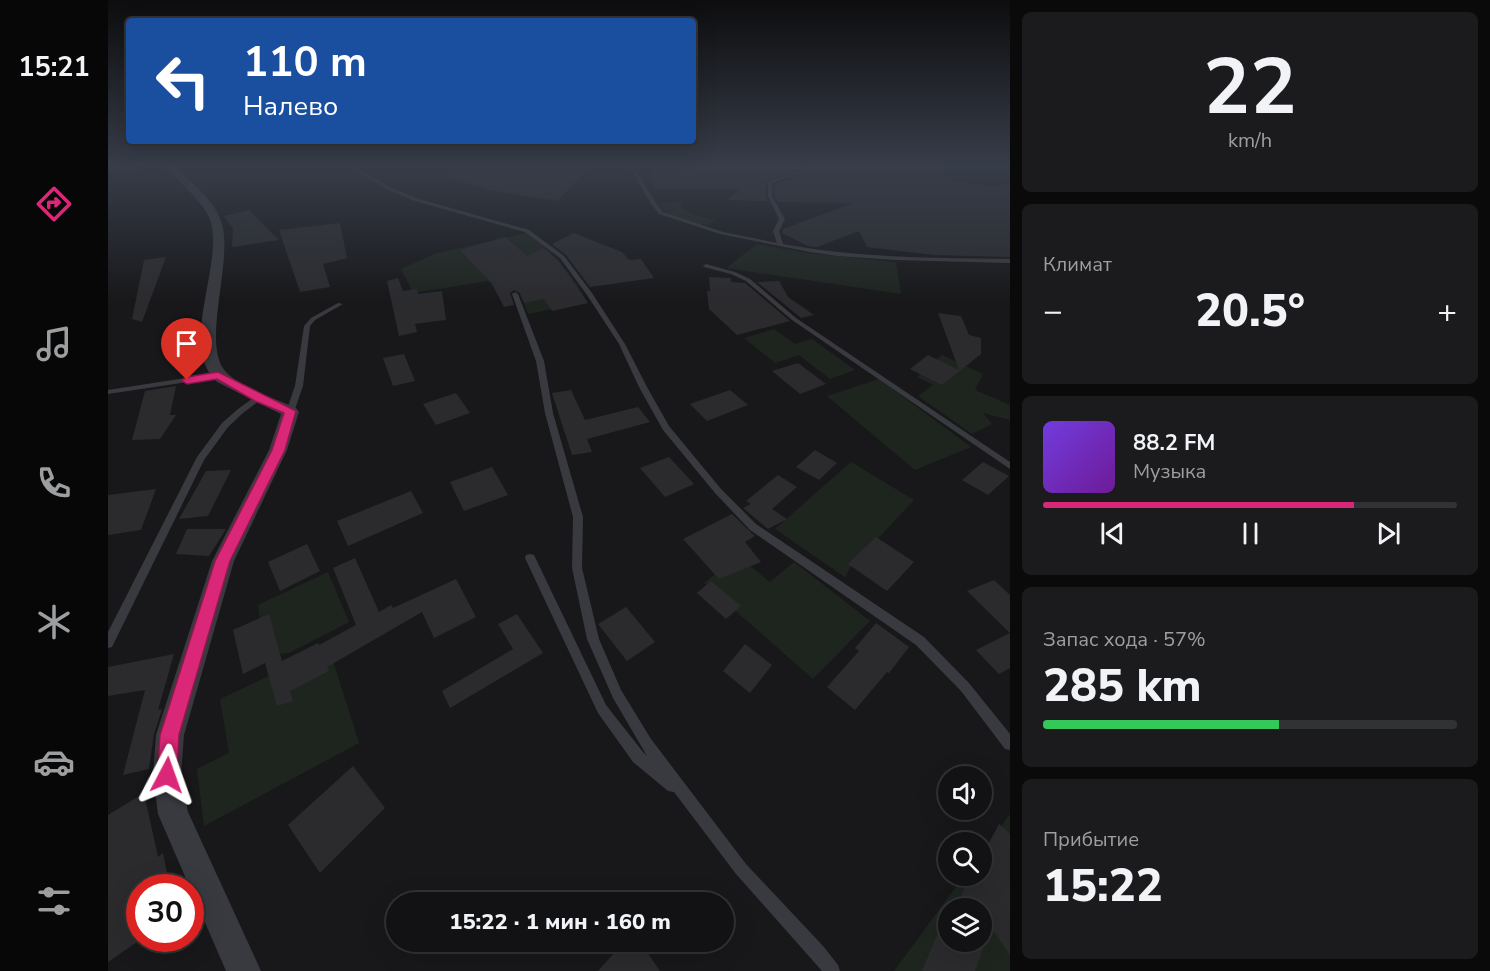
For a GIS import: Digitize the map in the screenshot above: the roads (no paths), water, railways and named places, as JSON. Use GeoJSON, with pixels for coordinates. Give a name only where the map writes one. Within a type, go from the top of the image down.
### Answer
{"type":"FeatureCollection","features":[{"type":"Feature","properties":{"kind":"street"},"geometry":{"type":"LineString","coordinates":[[209,210],[216,222],[218,266],[210,315],[210,358],[218,375],[259,398],[290,411],[278,450],[223,561],[170,735],[167,775],[173,814],[244,971]]}},
{"type":"Feature","properties":{"kind":"lane"},"geometry":{"type":"LineString","coordinates":[[454,210],[527,231],[562,257],[591,294],[622,344],[666,428],[718,491],[753,527],[862,599],[920,641],[965,687],[1010,744]]}},
{"type":"Feature","properties":{"kind":"lane"},"geometry":{"type":"LineString","coordinates":[[658,210],[722,232],[824,253],[865,257],[1010,261]]}},
{"type":"Feature","properties":{"kind":"lane"},"geometry":{"type":"LineString","coordinates":[[777,210],[782,219],[776,231],[781,245]]}},
{"type":"Feature","properties":{"kind":"lane"},"geometry":{"type":"LineString","coordinates":[[706,266],[733,273],[748,280],[794,319],[1010,466]]}},
{"type":"Feature","properties":{"kind":"lane"},"geometry":{"type":"LineString","coordinates":[[515,294],[540,361],[549,413],[578,517],[577,568],[593,639],[616,694],[640,734],[741,869],[819,953],[832,971]]}},
{"type":"Feature","properties":{"kind":"lane"},"geometry":{"type":"LineString","coordinates":[[290,411],[299,386],[307,326],[313,319],[340,304]]}},
{"type":"Feature","properties":{"kind":"lane"},"geometry":{"type":"LineString","coordinates":[[108,392],[218,375]]}},
{"type":"Feature","properties":{"kind":"lane"},"geometry":{"type":"LineString","coordinates":[[108,643],[190,476],[227,422],[259,398]]}},
{"type":"Feature","properties":{"kind":"lane"},"geometry":{"type":"LineString","coordinates":[[530,558],[602,709],[638,757],[685,796]]}}]}
